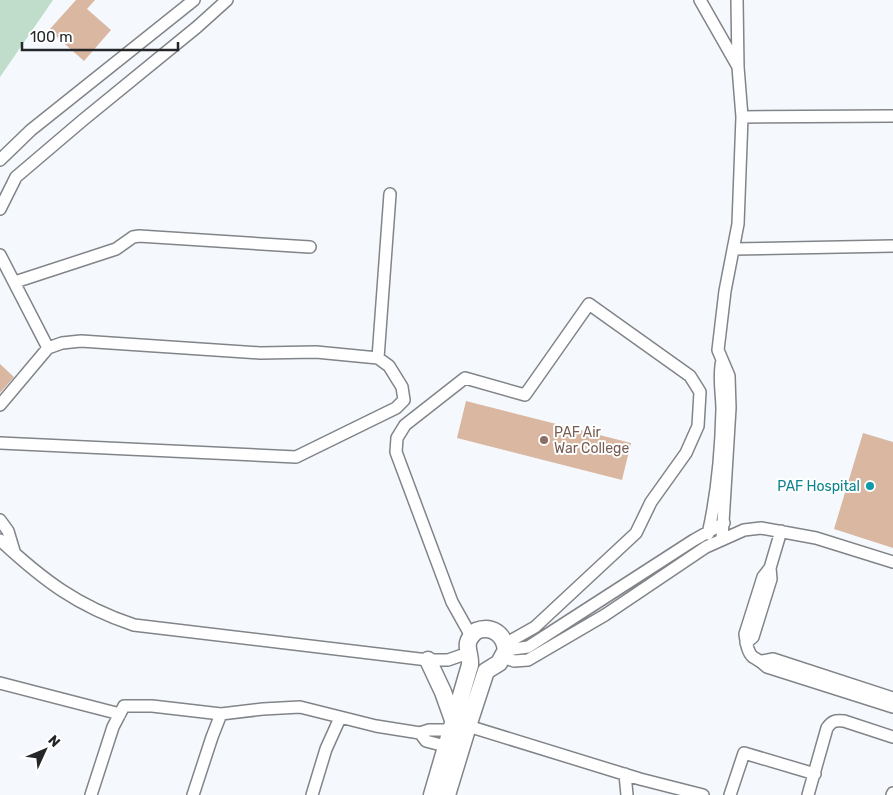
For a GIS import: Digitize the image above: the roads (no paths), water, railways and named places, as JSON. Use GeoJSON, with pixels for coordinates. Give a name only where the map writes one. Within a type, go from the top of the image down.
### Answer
{"type":"FeatureCollection","features":[{"type":"Feature","properties":{"kind":"street"},"geometry":{"type":"LineString","coordinates":[[0,160],[31,130],[194,0]]}},
{"type":"Feature","properties":{"kind":"street"},"geometry":{"type":"LineString","coordinates":[[0,209],[16,177],[227,0]]}},
{"type":"Feature","properties":{"kind":"street"},"geometry":{"type":"LineString","coordinates":[[700,0],[738,67]]}},
{"type":"Feature","properties":{"kind":"street"},"geometry":{"type":"LineString","coordinates":[[722,539],[730,408],[730,376],[718,350],[725,291],[738,224],[742,117],[738,67],[737,0]]}},
{"type":"Feature","properties":{"kind":"street"},"geometry":{"type":"LineString","coordinates":[[742,117],[893,116]]}},
{"type":"Feature","properties":{"kind":"street"},"geometry":{"type":"LineString","coordinates":[[378,358],[390,194]]}},
{"type":"Feature","properties":{"kind":"street"},"geometry":{"type":"LineString","coordinates":[[15,282],[116,249],[134,237],[139,236],[310,247]]}},
{"type":"Feature","properties":{"kind":"street"},"geometry":{"type":"LineString","coordinates":[[733,249],[893,246]]}},
{"type":"Feature","properties":{"kind":"street"},"geometry":{"type":"LineString","coordinates":[[0,255],[48,348]]}},
{"type":"Feature","properties":{"kind":"street"},"geometry":{"type":"LineString","coordinates":[[440,792],[445,746],[486,671],[499,662],[505,651],[535,627],[636,533],[651,502],[686,453],[698,426],[700,392],[690,376],[589,304],[525,394],[465,378],[405,425],[398,438],[396,452],[399,461],[452,602],[471,636]]}},
{"type":"Feature","properties":{"kind":"street"},"geometry":{"type":"LineString","coordinates":[[0,405],[48,348],[62,343],[81,341],[260,353],[316,352],[378,358],[389,366],[402,387],[404,400],[396,408],[296,457],[0,443]]}},
{"type":"Feature","properties":{"kind":"street"},"geometry":{"type":"LineString","coordinates":[[706,546],[715,503],[722,410],[719,374],[722,360]]}},
{"type":"Feature","properties":{"kind":"street"},"geometry":{"type":"LineString","coordinates":[[0,520],[8,531],[15,553]]}},
{"type":"Feature","properties":{"kind":"street"},"geometry":{"type":"LineString","coordinates":[[505,651],[528,647],[724,523]]}},
{"type":"Feature","properties":{"kind":"street"},"geometry":{"type":"LineString","coordinates":[[440,792],[470,665],[468,642],[476,631],[490,629],[499,633],[503,638],[505,651],[514,661],[528,660],[605,614],[706,546],[744,530],[761,528],[816,538],[893,562]]}},
{"type":"Feature","properties":{"kind":"street"},"geometry":{"type":"LineString","coordinates":[[781,531],[770,568],[771,579],[753,637],[746,643],[752,656],[762,661],[766,667],[893,707]]}},
{"type":"Feature","properties":{"kind":"street"},"geometry":{"type":"LineString","coordinates":[[0,540],[36,572],[70,596],[107,616],[134,625],[428,660],[448,660],[468,653]]}},
{"type":"Feature","properties":{"kind":"street"},"geometry":{"type":"LineString","coordinates":[[762,661],[773,659],[893,698]]}},
{"type":"Feature","properties":{"kind":"street"},"geometry":{"type":"LineString","coordinates":[[428,660],[457,725]]}},
{"type":"Feature","properties":{"kind":"street"},"geometry":{"type":"LineString","coordinates":[[0,683],[120,714]]}},
{"type":"Feature","properties":{"kind":"street"},"geometry":{"type":"LineString","coordinates":[[91,795],[113,727],[124,706],[152,706],[221,714],[300,707],[340,718],[420,733],[457,725],[702,795]]}},
{"type":"Feature","properties":{"kind":"street"},"geometry":{"type":"LineString","coordinates":[[193,795],[221,714]]}},
{"type":"Feature","properties":{"kind":"street"},"geometry":{"type":"LineString","coordinates":[[312,795],[326,749],[340,718]]}},
{"type":"Feature","properties":{"kind":"street"},"geometry":{"type":"LineString","coordinates":[[808,795],[827,728],[832,722],[837,720],[844,721],[893,737]]}},
{"type":"Feature","properties":{"kind":"street"},"geometry":{"type":"LineString","coordinates":[[420,733],[426,741],[445,746]]}},
{"type":"Feature","properties":{"kind":"street"},"geometry":{"type":"LineString","coordinates":[[730,795],[744,753],[815,774]]}},
{"type":"Feature","properties":{"kind":"street"},"geometry":{"type":"LineString","coordinates":[[624,774],[627,795]]}},
{"type":"Feature","properties":{"kind":"place","name":"PAF Air War College"},"geometry":{"type":"Point","coordinates":[544,440]}},
{"type":"Feature","properties":{"kind":"place","name":"PAF Hospital"},"geometry":{"type":"Point","coordinates":[870,486]}}]}
